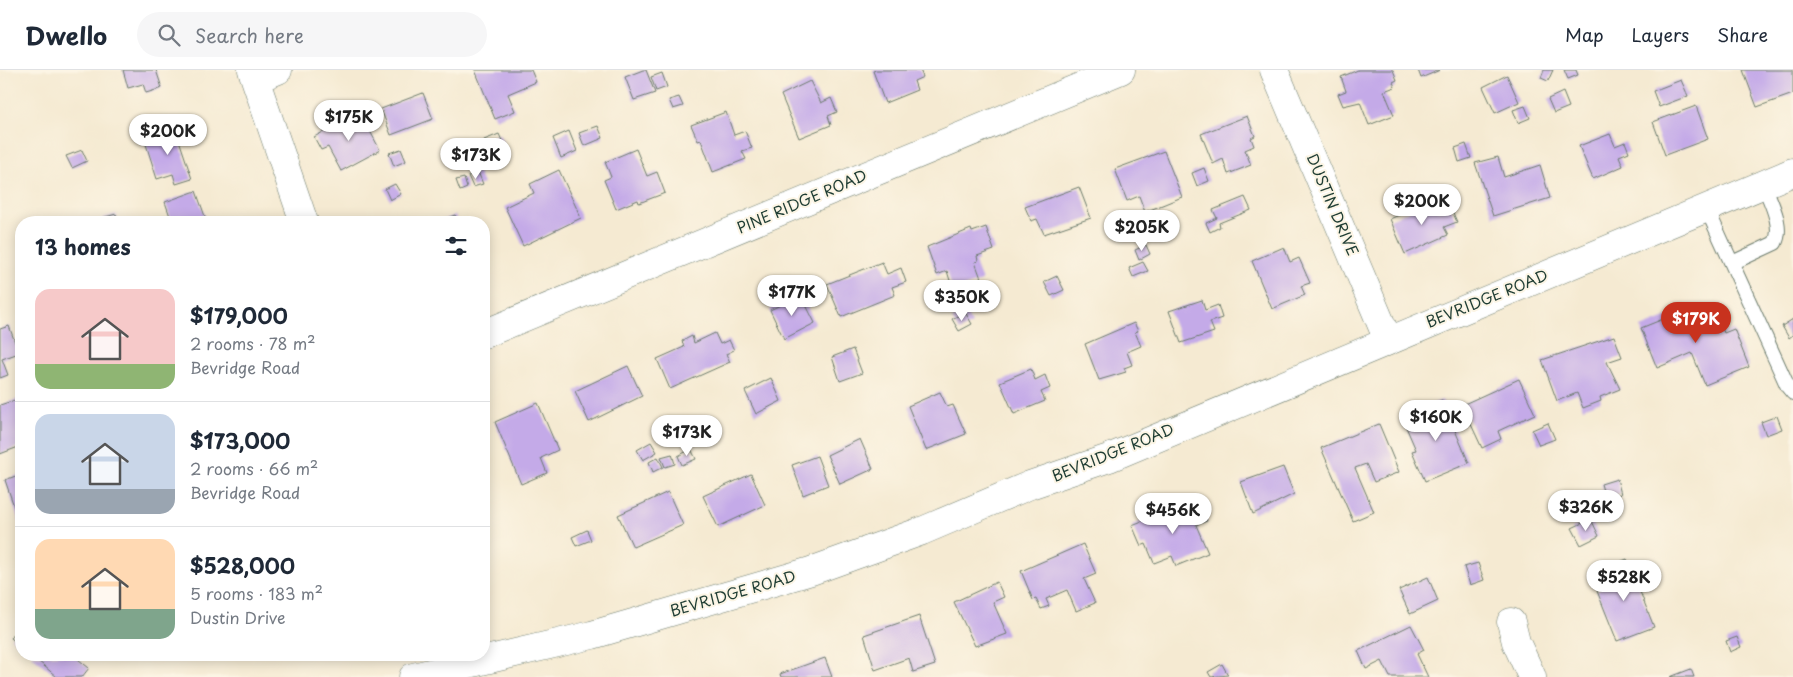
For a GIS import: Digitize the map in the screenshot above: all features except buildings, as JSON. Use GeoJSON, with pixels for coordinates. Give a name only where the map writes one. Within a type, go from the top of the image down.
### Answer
{"type":"FeatureCollection","features":[{"type":"Feature","properties":{"kind":"street","name":"PINE RIDGE ROAD"},"geometry":{"type":"LineString","coordinates":[[490,332],[1121,70]]}},
{"type":"Feature","properties":{"kind":"street","name":"DUSTIN DRIVE"},"geometry":{"type":"LineString","coordinates":[[1274,70],[1388,340]]}},
{"type":"Feature","properties":{"kind":"street"},"geometry":{"type":"LineString","coordinates":[[262,73],[302,216]]}},
{"type":"Feature","properties":{"kind":"street","name":"BEVRIDGE ROAD"},"geometry":{"type":"LineString","coordinates":[[490,660],[592,635],[811,571],[922,531],[1030,485],[1109,458],[1793,172]]}},
{"type":"Feature","properties":{"kind":"street"},"geometry":{"type":"LineString","coordinates":[[1511,622],[1516,642],[1532,677]]}},
{"type":"Feature","properties":{"kind":"street","name":"BEVRIDGE ROAD"},"geometry":{"type":"LineString","coordinates":[[430,675],[487,661]]}},
{"type":"Feature","properties":{"kind":"lane"},"geometry":{"type":"LineString","coordinates":[[1732,263],[1776,243],[1779,237],[1777,222],[1764,185]]}},
{"type":"Feature","properties":{"kind":"lane"},"geometry":{"type":"LineString","coordinates":[[1707,209],[1788,387],[1793,393]]}}]}
